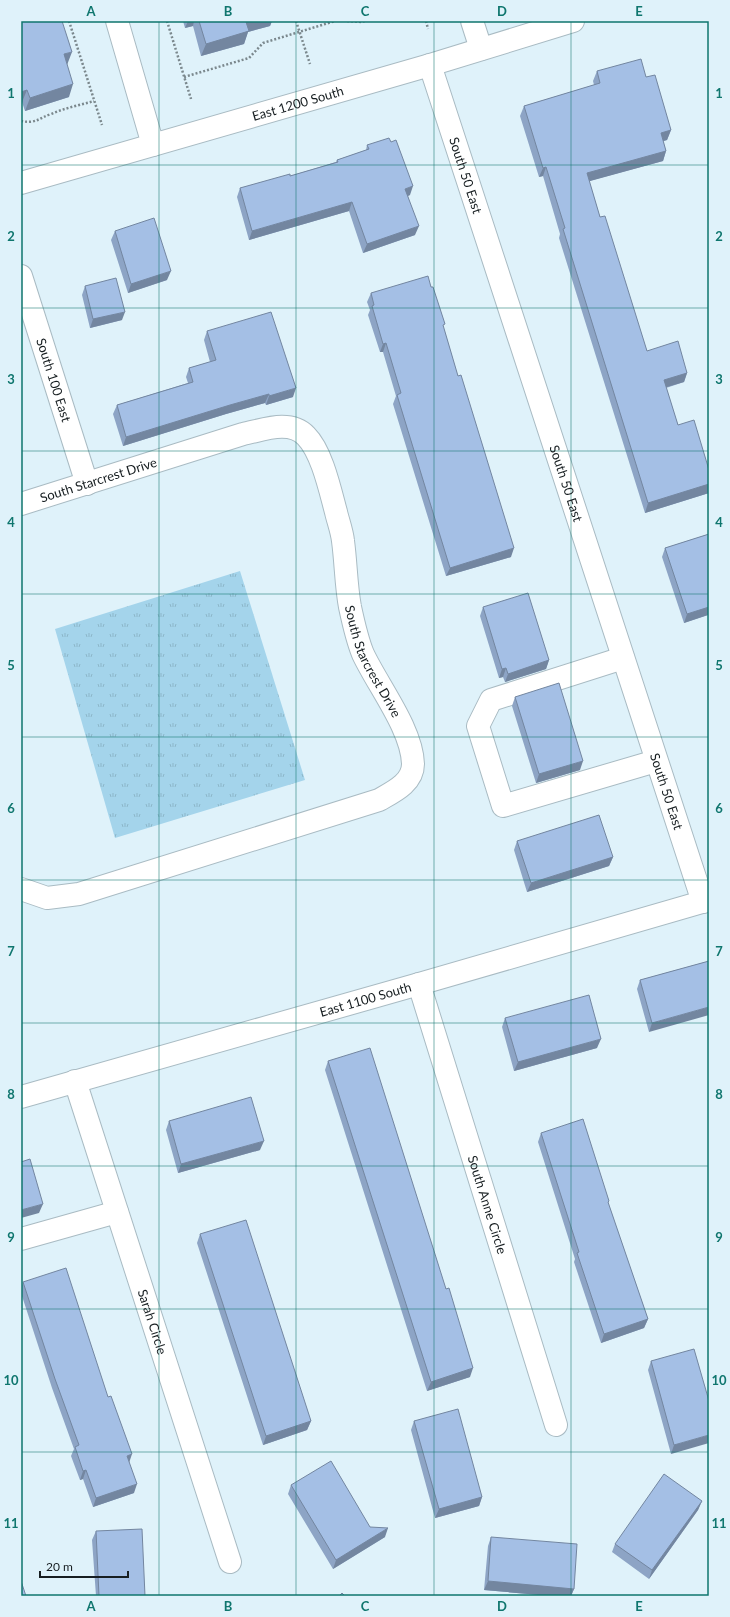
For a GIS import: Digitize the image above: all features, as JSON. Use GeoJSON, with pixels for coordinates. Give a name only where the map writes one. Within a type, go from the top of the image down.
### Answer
{"type":"FeatureCollection","features":[{"type":"Feature","properties":{"kind":"street"},"geometry":{"type":"LineString","coordinates":[[117,21],[153,145]]}},
{"type":"Feature","properties":{"kind":"street"},"geometry":{"type":"LineString","coordinates":[[472,21],[481,49]]}},
{"type":"Feature","properties":{"kind":"street","name":"East 1200 South"},"geometry":{"type":"LineString","coordinates":[[21,183],[430,65],[573,21]]}},
{"type":"Feature","properties":{"kind":"street","name":"South 50 East"},"geometry":{"type":"LineString","coordinates":[[430,65],[656,761],[706,901]]}},
{"type":"Feature","properties":{"kind":"street","name":"South 100 East"},"geometry":{"type":"LineString","coordinates":[[21,276],[87,484]]}},
{"type":"Feature","properties":{"kind":"street","name":"South Starcrest Drive"},"geometry":{"type":"LineString","coordinates":[[21,504],[243,434],[279,427],[295,428],[306,436],[316,450],[326,474],[343,539],[350,607],[363,653],[403,727],[411,751],[413,766],[409,778],[401,788],[380,800],[342,812],[79,894],[47,898],[21,889]]}},
{"type":"Feature","properties":{"kind":"street"},"geometry":{"type":"LineString","coordinates":[[623,658],[491,700],[478,726],[503,806],[656,761]]}},
{"type":"Feature","properties":{"kind":"street","name":"East 1100 South"},"geometry":{"type":"LineString","coordinates":[[21,1097],[706,901]]}},
{"type":"Feature","properties":{"kind":"street","name":"South Anne Circle"},"geometry":{"type":"LineString","coordinates":[[419,984],[556,1425]]}},
{"type":"Feature","properties":{"kind":"street","name":"Sarah Circle"},"geometry":{"type":"LineString","coordinates":[[75,1082],[230,1562]]}},
{"type":"Feature","properties":{"kind":"street"},"geometry":{"type":"LineString","coordinates":[[21,1239],[117,1212]]}},
{"type":"Feature","properties":{"kind":"path"},"geometry":{"type":"LineString","coordinates":[[69,21],[102,125]]}},
{"type":"Feature","properties":{"kind":"path"},"geometry":{"type":"LineString","coordinates":[[167,21],[191,99]]}},
{"type":"Feature","properties":{"kind":"path"},"geometry":{"type":"LineString","coordinates":[[296,21],[310,64]]}},
{"type":"Feature","properties":{"kind":"path"},"geometry":{"type":"LineString","coordinates":[[184,77],[249,58],[263,43],[335,21]]}},
{"type":"Feature","properties":{"kind":"path"},"geometry":{"type":"LineString","coordinates":[[347,21],[365,21]]}},
{"type":"Feature","properties":{"kind":"path"},"geometry":{"type":"LineString","coordinates":[[426,21],[428,29]]}},
{"type":"Feature","properties":{"kind":"path"},"geometry":{"type":"LineString","coordinates":[[21,121],[30,122],[42,119],[49,114],[94,101]]}},
{"type":"Feature","properties":{"kind":"green space"},"geometry":{"type":"Polygon","coordinates":[[[240,571],[305,780],[115,838],[55,629],[240,571]]]}},
{"type":"Feature","properties":{"kind":"building"},"geometry":{"type":"Polygon","coordinates":[[[21,21],[62,21],[72,52],[64,54],[73,84],[30,98],[27,90],[21,92],[21,21]]]}},
{"type":"Feature","properties":{"kind":"building"},"geometry":{"type":"Polygon","coordinates":[[[199,21],[250,21],[246,22],[249,31],[206,44],[199,21]]]}},
{"type":"Feature","properties":{"kind":"building"},"geometry":{"type":"Polygon","coordinates":[[[641,59],[646,77],[655,75],[671,130],[661,133],[666,151],[587,173],[600,217],[605,216],[647,351],[678,341],[687,373],[664,380],[678,425],[694,420],[709,470],[709,484],[648,503],[563,229],[565,228],[546,167],[543,168],[524,106],[600,83],[597,71],[641,59]]]}},
{"type":"Feature","properties":{"kind":"building"},"geometry":{"type":"Polygon","coordinates":[[[389,138],[391,142],[396,140],[413,186],[405,189],[419,226],[367,244],[352,202],[252,231],[240,188],[290,174],[290,176],[338,162],[337,160],[369,149],[367,145],[389,138]]]}},
{"type":"Feature","properties":{"kind":"building"},"geometry":{"type":"Polygon","coordinates":[[[154,218],[171,271],[131,284],[115,231],[154,218]]]}},
{"type":"Feature","properties":{"kind":"building"},"geometry":{"type":"Polygon","coordinates":[[[428,276],[445,324],[443,325],[458,376],[461,375],[514,548],[450,568],[397,395],[401,393],[386,343],[383,344],[372,306],[374,305],[371,293],[428,276]]]}},
{"type":"Feature","properties":{"kind":"building"},"geometry":{"type":"Polygon","coordinates":[[[116,278],[125,312],[93,319],[85,286],[116,278]]]}},
{"type":"Feature","properties":{"kind":"building"},"geometry":{"type":"Polygon","coordinates":[[[271,312],[296,388],[230,405],[126,437],[117,405],[193,382],[189,368],[216,360],[207,331],[271,312]]]}},
{"type":"Feature","properties":{"kind":"building"},"geometry":{"type":"Polygon","coordinates":[[[709,534],[709,607],[687,614],[665,548],[709,534]]]}},
{"type":"Feature","properties":{"kind":"building"},"geometry":{"type":"Polygon","coordinates":[[[528,593],[549,660],[508,674],[506,668],[502,669],[483,607],[528,593]]]}},
{"type":"Feature","properties":{"kind":"building"},"geometry":{"type":"Polygon","coordinates":[[[559,683],[583,761],[539,774],[515,697],[559,683]]]}},
{"type":"Feature","properties":{"kind":"building"},"geometry":{"type":"Polygon","coordinates":[[[599,815],[613,857],[531,883],[517,841],[599,815]]]}},
{"type":"Feature","properties":{"kind":"building"},"geometry":{"type":"Polygon","coordinates":[[[709,961],[709,1007],[652,1023],[640,980],[709,961]]]}},
{"type":"Feature","properties":{"kind":"building"},"geometry":{"type":"Polygon","coordinates":[[[589,995],[601,1039],[518,1062],[505,1018],[589,995]]]}},
{"type":"Feature","properties":{"kind":"building"},"geometry":{"type":"Polygon","coordinates":[[[370,1048],[446,1289],[449,1288],[473,1368],[431,1382],[328,1061],[370,1048]]]}},
{"type":"Feature","properties":{"kind":"building"},"geometry":{"type":"Polygon","coordinates":[[[251,1097],[264,1141],[181,1164],[169,1121],[251,1097]]]}},
{"type":"Feature","properties":{"kind":"building"},"geometry":{"type":"Polygon","coordinates":[[[583,1119],[609,1201],[608,1202],[648,1319],[604,1334],[577,1253],[579,1252],[541,1133],[583,1119]]]}},
{"type":"Feature","properties":{"kind":"building"},"geometry":{"type":"Polygon","coordinates":[[[30,1159],[43,1204],[21,1210],[21,1162],[30,1159]]]}},
{"type":"Feature","properties":{"kind":"building"},"geometry":{"type":"Polygon","coordinates":[[[246,1220],[311,1421],[266,1436],[200,1234],[246,1220]]]}},
{"type":"Feature","properties":{"kind":"building"},"geometry":{"type":"Polygon","coordinates":[[[66,1268],[108,1397],[111,1396],[132,1454],[127,1456],[137,1484],[96,1498],[86,1470],[83,1471],[75,1447],[79,1445],[55,1379],[23,1282],[66,1268]]]}},
{"type":"Feature","properties":{"kind":"building"},"geometry":{"type":"Polygon","coordinates":[[[694,1349],[709,1401],[709,1435],[674,1445],[651,1361],[694,1349]]]}},
{"type":"Feature","properties":{"kind":"building"},"geometry":{"type":"Polygon","coordinates":[[[458,1409],[482,1497],[439,1509],[414,1421],[458,1409]]]}},
{"type":"Feature","properties":{"kind":"building"},"geometry":{"type":"Polygon","coordinates":[[[331,1461],[370,1527],[388,1528],[336,1560],[291,1485],[331,1461]]]}},
{"type":"Feature","properties":{"kind":"building"},"geometry":{"type":"Polygon","coordinates":[[[664,1474],[702,1501],[652,1570],[615,1544],[664,1474]]]}},
{"type":"Feature","properties":{"kind":"building"},"geometry":{"type":"Polygon","coordinates":[[[142,1529],[145,1596],[99,1596],[96,1531],[142,1529]]]}},
{"type":"Feature","properties":{"kind":"building"},"geometry":{"type":"Polygon","coordinates":[[[491,1537],[577,1544],[574,1589],[488,1581],[491,1537]]]}},
{"type":"Feature","properties":{"kind":"building"},"geometry":{"type":"Polygon","coordinates":[[[21,1581],[26,1596],[21,1596],[21,1581]]]}}]}
